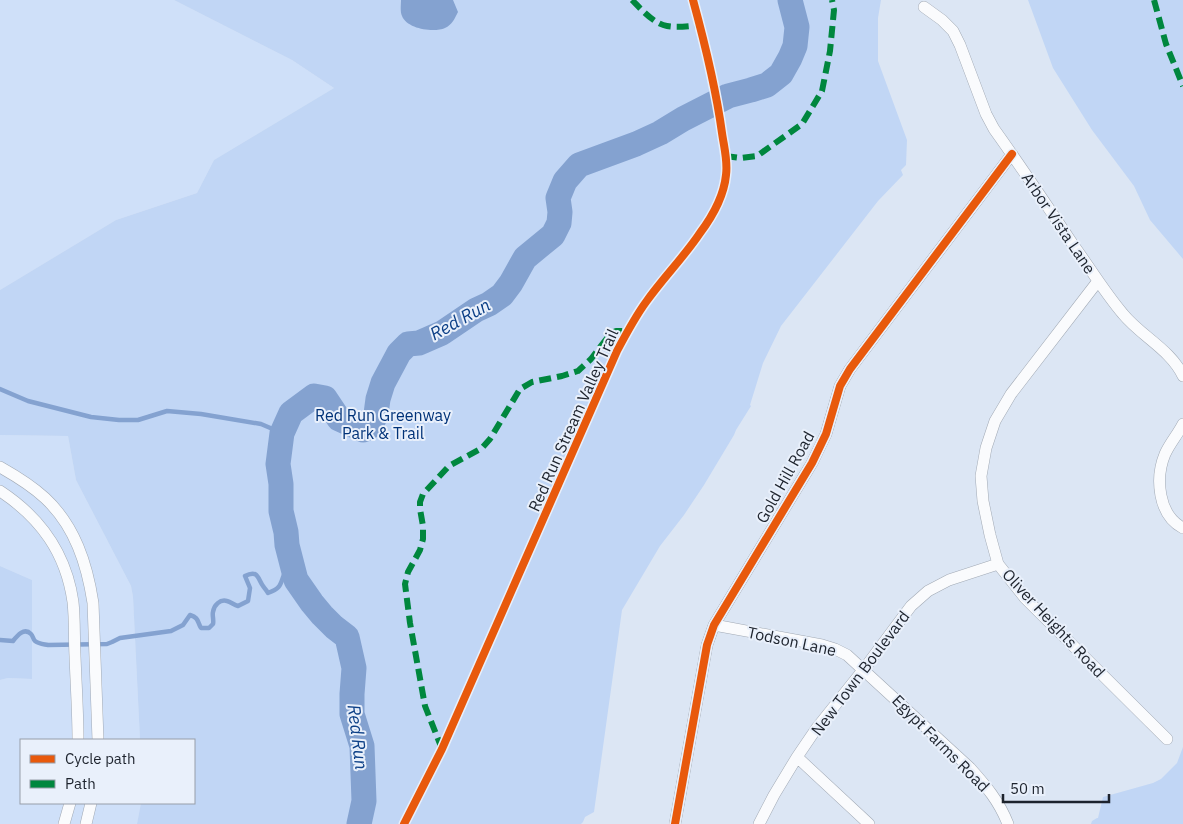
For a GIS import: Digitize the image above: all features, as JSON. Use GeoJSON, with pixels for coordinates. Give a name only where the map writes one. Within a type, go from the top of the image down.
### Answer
{"type":"FeatureCollection","features":[{"type":"Feature","properties":{"kind":"street","name":"Arbor Vista Lane"},"geometry":{"type":"LineString","coordinates":[[924,7],[953,31],[986,114],[994,129],[1098,281],[1123,314],[1139,331],[1166,353],[1179,368],[1183,376]]}},
{"type":"Feature","properties":{"kind":"street","name":"Gold Hill Road"},"geometry":{"type":"LineString","coordinates":[[675,824],[707,645],[714,625],[812,464],[826,434],[840,386],[850,369],[1012,154]]}},
{"type":"Feature","properties":{"kind":"street","name":"Oliver Heights Road"},"geometry":{"type":"LineString","coordinates":[[1098,281],[1010,394],[995,421],[986,448],[981,476],[983,501],[998,564],[1025,598],[1167,739]]}},
{"type":"Feature","properties":{"kind":"street"},"geometry":{"type":"LineString","coordinates":[[1183,424],[1166,454],[1161,468],[1160,488],[1163,503],[1170,518],[1183,528]]}},
{"type":"Feature","properties":{"kind":"street"},"geometry":{"type":"LineString","coordinates":[[0,467],[45,498],[70,529],[79,548],[90,581],[93,603],[98,739]]}},
{"type":"Feature","properties":{"kind":"street"},"geometry":{"type":"LineString","coordinates":[[0,491],[17,502],[42,526],[66,570],[73,604],[78,739]]}},
{"type":"Feature","properties":{"kind":"street","name":"New Town Boulevard"},"geometry":{"type":"LineString","coordinates":[[759,824],[774,795],[816,729],[911,606],[928,591],[949,580],[998,564]]}},
{"type":"Feature","properties":{"kind":"street","name":"Todson Lane"},"geometry":{"type":"LineString","coordinates":[[714,625],[822,645],[847,655],[864,669]]}},
{"type":"Feature","properties":{"kind":"street","name":"Egypt Farms Road"},"geometry":{"type":"LineString","coordinates":[[864,669],[970,768],[998,802],[1008,824]]}},
{"type":"Feature","properties":{"kind":"street"},"geometry":{"type":"LineString","coordinates":[[797,758],[869,824]]}},
{"type":"Feature","properties":{"kind":"street"},"geometry":{"type":"LineString","coordinates":[[64,824],[70,804]]}},
{"type":"Feature","properties":{"kind":"street"},"geometry":{"type":"LineString","coordinates":[[86,824],[91,804]]}},
{"type":"Feature","properties":{"kind":"shaded area"},"geometry":{"type":"Polygon","coordinates":[[[0,0],[174,0],[292,60],[334,88],[214,160],[197,193],[116,220],[0,290],[0,0]]]}},
{"type":"Feature","properties":{"kind":"shaded area"},"geometry":{"type":"Polygon","coordinates":[[[401,0],[453,0],[458,12],[451,23],[445,28],[434,30],[421,29],[409,24],[402,16],[401,0]]]}},
{"type":"Feature","properties":{"kind":"shaded area"},"geometry":{"type":"Polygon","coordinates":[[[0,435],[68,436],[76,480],[131,586],[140,739],[20,739],[20,804],[141,804],[137,824],[0,824],[0,680],[8,678],[32,679],[32,580],[0,566],[0,435]]]}},
{"type":"Feature","properties":{"kind":"green space","name":"Red Run Greenway Park & Trail"},"geometry":{"type":"Polygon","coordinates":[[[174,0],[401,0],[402,16],[450,0],[881,0],[878,18],[878,61],[907,140],[906,165],[901,170],[903,175],[878,201],[781,326],[763,363],[751,406],[704,485],[660,546],[622,610],[594,812],[585,817],[581,824],[137,824],[141,804],[195,804],[195,739],[140,739],[131,586],[76,480],[68,436],[0,435],[0,290],[116,220],[197,193],[214,160],[334,88],[292,60],[174,0]]]}},
{"type":"Feature","properties":{"kind":"green space"},"geometry":{"type":"Polygon","coordinates":[[[1028,0],[1183,0],[1183,259],[1150,220],[1134,186],[1092,130],[1053,68],[1028,0]]]}},
{"type":"Feature","properties":{"kind":"green space"},"geometry":{"type":"Polygon","coordinates":[[[0,566],[32,580],[32,679],[8,678],[0,680],[0,566]]]}},
{"type":"Feature","properties":{"kind":"green space"},"geometry":{"type":"Polygon","coordinates":[[[1183,747],[1183,824],[1091,824],[1092,821],[1098,818],[1103,797],[1161,779],[1177,763],[1183,747]]]}},
{"type":"Feature","properties":{"kind":"waterway","name":"Red Run"},"geometry":{"type":"LineString","coordinates":[[359,824],[364,801],[362,746],[352,714],[354,668],[347,637],[322,615],[296,580],[281,511],[281,484],[278,464],[282,433],[291,413],[314,396],[325,398],[339,419],[363,430],[371,426],[376,414],[383,383],[399,353],[408,344],[419,343],[442,333],[502,295],[525,258],[553,235],[559,223],[558,198],[565,181],[579,165],[660,133],[728,96],[767,85],[781,74],[795,46],[797,27],[790,0]]}},
{"type":"Feature","properties":{"kind":"waterway"},"geometry":{"type":"LineString","coordinates":[[0,389],[28,401],[91,417],[138,420],[167,411],[201,414],[261,424],[282,433]]}},
{"type":"Feature","properties":{"kind":"waterway"},"geometry":{"type":"LineString","coordinates":[[0,640],[13,641],[26,631],[31,634],[34,640],[41,644],[107,644],[120,638],[171,631],[183,625],[190,615],[196,619],[201,628],[209,628],[213,624],[213,612],[218,603],[228,601],[238,606],[248,601],[250,588],[245,576],[255,574],[268,593],[278,587],[285,572],[294,570]]}},
{"type":"Feature","properties":{"kind":"marked path"},"geometry":{"type":"LineString","coordinates":[[632,0],[648,16],[662,25],[675,27],[700,25]]}},
{"type":"Feature","properties":{"kind":"marked path"},"geometry":{"type":"LineString","coordinates":[[725,156],[741,158],[757,156],[802,124],[822,91],[830,51],[834,10],[832,0]]}},
{"type":"Feature","properties":{"kind":"marked path"},"geometry":{"type":"LineString","coordinates":[[1154,0],[1166,44],[1183,86]]}},
{"type":"Feature","properties":{"kind":"marked path"},"geometry":{"type":"LineString","coordinates":[[442,749],[425,706],[405,584],[408,572],[420,550],[423,539],[420,509],[423,494],[449,466],[482,448],[490,439],[520,389],[532,382],[578,371],[591,359],[611,333],[627,331]]}},
{"type":"Feature","properties":{"kind":"cycle path","name":"Red Run Stream Valley Trail"},"geometry":{"type":"LineString","coordinates":[[404,824],[442,749],[617,351],[642,308],[704,227],[713,213],[723,190],[726,154],[706,50],[693,0]]}},
{"type":"Feature","properties":{"kind":"cycle path"},"geometry":{"type":"LineString","coordinates":[[675,824],[707,645],[714,625],[812,463],[826,434],[840,386],[850,369],[1012,154]]}}]}
